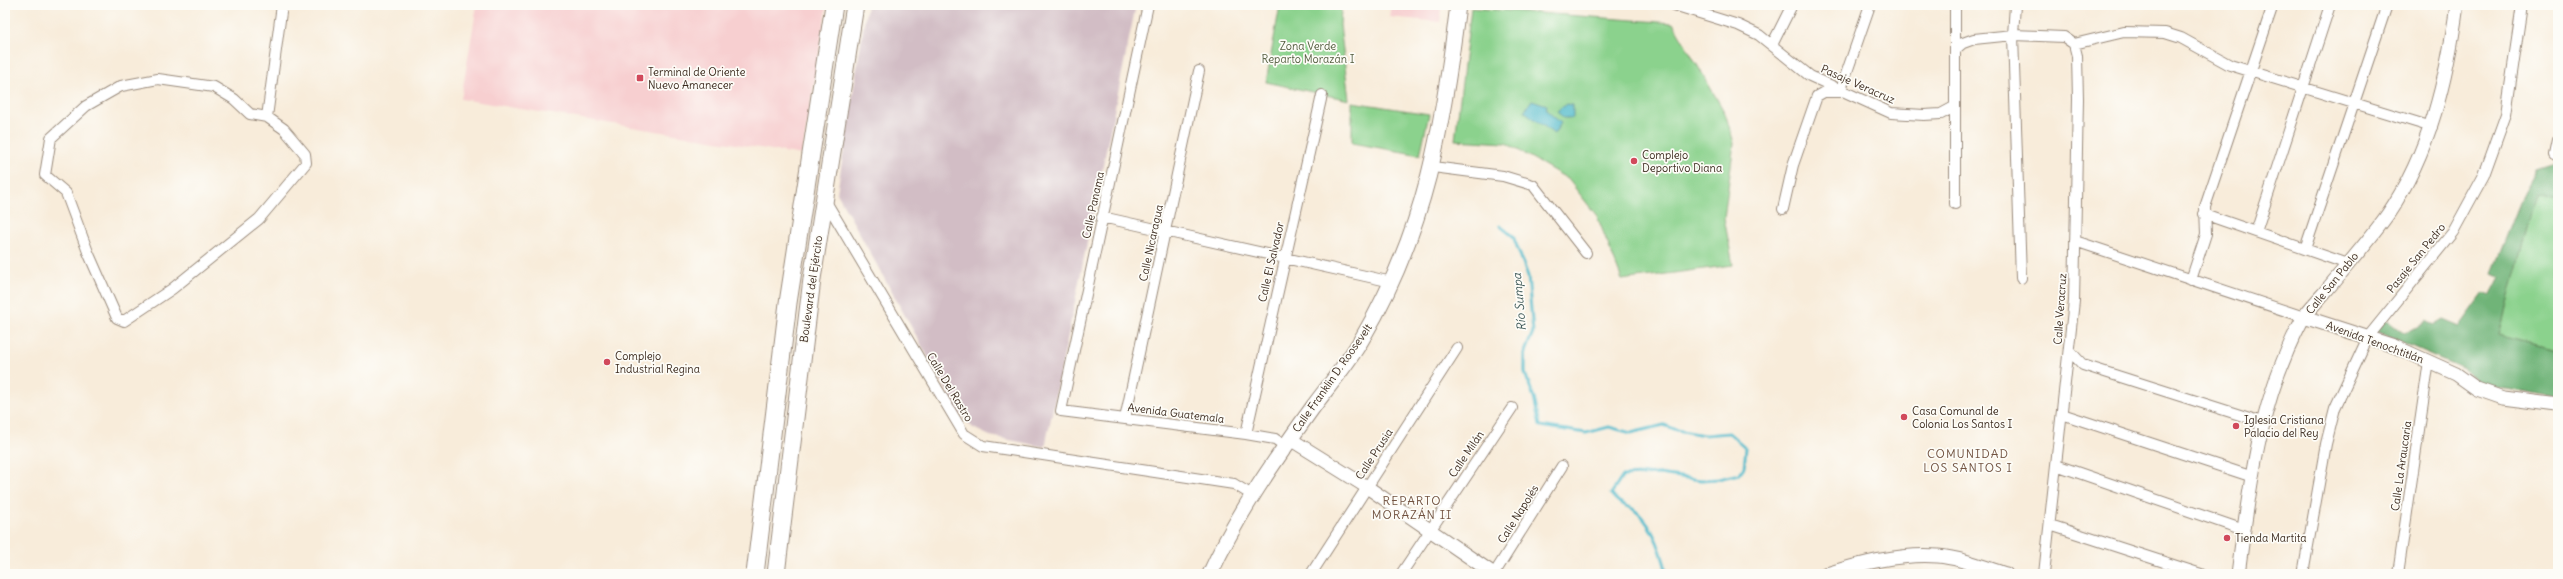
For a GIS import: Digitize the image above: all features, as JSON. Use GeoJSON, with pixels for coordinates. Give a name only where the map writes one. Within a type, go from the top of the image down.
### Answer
{"type":"FeatureCollection","features":[{"type":"Feature","properties":{"kind":"highway","name":"Boulevard del Ejército"},"geometry":{"type":"LineString","coordinates":[[755,574],[787,308],[834,5]]}},
{"type":"Feature","properties":{"kind":"highway"},"geometry":{"type":"LineString","coordinates":[[830,162],[826,146],[826,136],[848,5]]}},
{"type":"Feature","properties":{"kind":"highway","name":"Boulevard del Ejército"},"geometry":{"type":"LineString","coordinates":[[776,574],[812,279],[855,5]]}},
{"type":"Feature","properties":{"kind":"highway"},"geometry":{"type":"LineString","coordinates":[[793,274],[798,288],[805,287],[812,279]]}},
{"type":"Feature","properties":{"kind":"highway"},"geometry":{"type":"LineString","coordinates":[[787,308],[797,300],[803,303],[808,312]]}},
{"type":"Feature","properties":{"kind":"main road","name":"Calle Franklin D. Roosevelt"},"geometry":{"type":"LineString","coordinates":[[1210,574],[1252,495],[1362,339],[1392,282],[1408,243],[1433,167],[1447,94],[1458,5]]}},
{"type":"Feature","properties":{"kind":"street"},"geometry":{"type":"LineString","coordinates":[[267,118],[282,5]]}},
{"type":"Feature","properties":{"kind":"street","name":"Calle Panama"},"geometry":{"type":"LineString","coordinates":[[1061,410],[1148,5]]}},
{"type":"Feature","properties":{"kind":"street","name":"Pasaje Veracruz"},"geometry":{"type":"LineString","coordinates":[[1674,5],[1738,25],[1759,35],[1787,60],[1810,76],[1840,92],[1891,113],[1907,115],[1941,114],[1954,107]]}},
{"type":"Feature","properties":{"kind":"street"},"geometry":{"type":"LineString","coordinates":[[1772,45],[1792,5]]}},
{"type":"Feature","properties":{"kind":"street"},"geometry":{"type":"LineString","coordinates":[[1783,208],[1792,165],[1817,96],[1824,92],[1840,92],[1870,5]]}},
{"type":"Feature","properties":{"kind":"street"},"geometry":{"type":"LineString","coordinates":[[1955,5],[1957,48],[1954,59],[1955,204]]}},
{"type":"Feature","properties":{"kind":"street"},"geometry":{"type":"LineString","coordinates":[[2015,5],[2013,34],[2020,278]]}},
{"type":"Feature","properties":{"kind":"street"},"geometry":{"type":"LineString","coordinates":[[2191,280],[2206,234],[2204,214],[2273,5]]}},
{"type":"Feature","properties":{"kind":"street"},"geometry":{"type":"LineString","coordinates":[[2256,232],[2330,5]]}},
{"type":"Feature","properties":{"kind":"street"},"geometry":{"type":"LineString","coordinates":[[2305,249],[2387,5]]}},
{"type":"Feature","properties":{"kind":"street","name":"Calle San Pablo"},"geometry":{"type":"LineString","coordinates":[[2238,574],[2252,477],[2262,422],[2278,370],[2304,317],[2388,214],[2412,171],[2432,127],[2452,45],[2457,5]]}},
{"type":"Feature","properties":{"kind":"street","name":"Pasaje San Pedro"},"geometry":{"type":"LineString","coordinates":[[2303,574],[2326,444],[2336,408],[2368,337],[2453,232],[2484,175],[2506,114],[2522,5]]}},
{"type":"Feature","properties":{"kind":"street"},"geometry":{"type":"LineString","coordinates":[[1957,48],[1962,43],[1974,39],[2013,34],[2064,36],[2074,44],[2124,32],[2165,33],[2181,38],[2230,65],[2252,70],[2432,127]]}},
{"type":"Feature","properties":{"kind":"street","name":"Calle Veracruz"},"geometry":{"type":"LineString","coordinates":[[2044,574],[2069,350],[2075,241],[2078,94],[2078,56],[2074,44]]}},
{"type":"Feature","properties":{"kind":"street","name":"Calle Nicaragua"},"geometry":{"type":"LineString","coordinates":[[1125,419],[1200,71]]}},
{"type":"Feature","properties":{"kind":"street"},"geometry":{"type":"LineString","coordinates":[[158,79],[214,87],[234,99],[250,114],[267,118],[284,129],[305,154],[306,163],[259,219],[219,253],[172,289],[124,321],[117,318],[88,252],[66,193],[46,178],[51,138],[86,106],[121,86],[158,79]]}},
{"type":"Feature","properties":{"kind":"street","name":"Calle El Salvador"},"geometry":{"type":"LineString","coordinates":[[1246,434],[1284,258],[1322,96]]}},
{"type":"Feature","properties":{"kind":"street"},"geometry":{"type":"LineString","coordinates":[[2555,155],[2558,141]]}},
{"type":"Feature","properties":{"kind":"street"},"geometry":{"type":"LineString","coordinates":[[1433,167],[1503,176],[1533,185],[1586,253]]}},
{"type":"Feature","properties":{"kind":"street","name":"Calle Del Rastro"},"geometry":{"type":"LineString","coordinates":[[824,199],[964,434],[983,446],[1226,482],[1234,484],[1252,495]]}},
{"type":"Feature","properties":{"kind":"street"},"geometry":{"type":"LineString","coordinates":[[2204,214],[2348,264]]}},
{"type":"Feature","properties":{"kind":"street"},"geometry":{"type":"LineString","coordinates":[[1102,217],[1392,282]]}},
{"type":"Feature","properties":{"kind":"street","name":"Avenida Tenochtitlán"},"geometry":{"type":"LineString","coordinates":[[2075,241],[2368,337],[2456,374],[2476,389],[2503,398],[2558,405]]}},
{"type":"Feature","properties":{"kind":"street","name":"Calle Prusia"},"geometry":{"type":"LineString","coordinates":[[1311,574],[1456,348]]}},
{"type":"Feature","properties":{"kind":"street"},"geometry":{"type":"LineString","coordinates":[[2069,350],[2083,365],[2262,422]]}},
{"type":"Feature","properties":{"kind":"street","name":"Calle La Araucaria"},"geometry":{"type":"LineString","coordinates":[[2398,574],[2429,362]]}},
{"type":"Feature","properties":{"kind":"street","name":"Calle Milán"},"geometry":{"type":"LineString","coordinates":[[1402,574],[1512,408]]}},
{"type":"Feature","properties":{"kind":"street","name":"Avenida Guatemala"},"geometry":{"type":"LineString","coordinates":[[1061,410],[1246,434],[1288,443]]}},
{"type":"Feature","properties":{"kind":"street"},"geometry":{"type":"LineString","coordinates":[[2062,414],[2252,477]]}},
{"type":"Feature","properties":{"kind":"street"},"geometry":{"type":"LineString","coordinates":[[1288,443],[1367,487],[1494,574]]}},
{"type":"Feature","properties":{"kind":"street"},"geometry":{"type":"LineString","coordinates":[[2056,465],[2244,530]]}},
{"type":"Feature","properties":{"kind":"street","name":"Calle Napolés"},"geometry":{"type":"LineString","coordinates":[[1494,574],[1562,466]]}},
{"type":"Feature","properties":{"kind":"street"},"geometry":{"type":"LineString","coordinates":[[2050,525],[2201,574]]}},
{"type":"Feature","properties":{"kind":"street"},"geometry":{"type":"LineString","coordinates":[[1827,574],[1908,557],[1938,556],[1966,562],[2006,574]]}},
{"type":"Feature","properties":{"kind":"shaded area","name":"Terminal de Oriente Nuevo Amanecer"},"geometry":{"type":"Polygon","coordinates":[[[477,5],[827,5],[802,155],[461,99],[477,5]]]}},
{"type":"Feature","properties":{"kind":"shaded area"},"geometry":{"type":"Polygon","coordinates":[[[867,5],[1136,5],[1045,447],[990,436],[973,428],[959,413],[837,193],[867,5]]]}},
{"type":"Feature","properties":{"kind":"shaded area"},"geometry":{"type":"Polygon","coordinates":[[[1391,5],[1442,5],[1440,22],[1389,17],[1391,5]]]}},
{"type":"Feature","properties":{"kind":"green space","name":"Zona Verde Reparto Morazán I"},"geometry":{"type":"Polygon","coordinates":[[[1280,5],[1346,5],[1341,9],[1340,25],[1349,100],[1266,82],[1280,5]]]}},
{"type":"Feature","properties":{"kind":"green space","name":"Complejo Deportivo Diana"},"geometry":{"type":"Polygon","coordinates":[[[1471,8],[1673,23],[1725,113],[1734,143],[1724,218],[1733,265],[1622,280],[1597,216],[1568,179],[1506,143],[1455,140],[1471,8]]]}},
{"type":"Feature","properties":{"kind":"green space"},"geometry":{"type":"Polygon","coordinates":[[[1352,102],[1429,114],[1420,155],[1352,143],[1352,102]]]}},
{"type":"Feature","properties":{"kind":"green space"},"geometry":{"type":"Polygon","coordinates":[[[2553,165],[2558,166],[2558,200],[2536,194],[2499,334],[2558,350],[2558,398],[2494,387],[2477,380],[2462,368],[2376,331],[2384,320],[2404,332],[2418,327],[2427,320],[2433,325],[2443,319],[2460,326],[2484,293],[2491,296],[2501,277],[2492,273],[2523,195],[2537,170],[2553,165]]]}},
{"type":"Feature","properties":{"kind":"green space"},"geometry":{"type":"Polygon","coordinates":[[[2536,194],[2558,200],[2558,350],[2499,334],[2536,194]]]}},
{"type":"Feature","properties":{"kind":"water"},"geometry":{"type":"Polygon","coordinates":[[[1532,100],[1547,105],[1546,110],[1561,123],[1554,134],[1524,111],[1532,100]]]}},
{"type":"Feature","properties":{"kind":"water"},"geometry":{"type":"Polygon","coordinates":[[[1566,104],[1573,105],[1573,118],[1563,118],[1557,111],[1566,104]]]}},
{"type":"Feature","properties":{"kind":"waterway","name":"Río Sumpa"},"geometry":{"type":"LineString","coordinates":[[1500,226],[1513,236],[1528,276],[1533,332],[1525,352],[1525,373],[1534,398],[1540,426],[1586,433],[1609,427],[1631,433],[1664,425],[1677,430],[1704,435],[1729,433],[1746,448],[1744,467],[1739,474],[1718,479],[1701,480],[1659,474],[1623,476],[1611,494],[1619,502],[1633,509],[1646,522],[1656,538],[1667,574]]}},
{"type":"Feature","properties":{"kind":"place","name":"Terminal de Oriente Nuevo Amanecer"},"geometry":{"type":"Point","coordinates":[640,78]}},
{"type":"Feature","properties":{"kind":"place","name":"Complejo Deportivo Diana"},"geometry":{"type":"Point","coordinates":[1634,161]}},
{"type":"Feature","properties":{"kind":"place","name":"Complejo Industrial Regina"},"geometry":{"type":"Point","coordinates":[607,362]}},
{"type":"Feature","properties":{"kind":"place","name":"Casa Comunal de Colonia Los Santos I"},"geometry":{"type":"Point","coordinates":[1904,417]}},
{"type":"Feature","properties":{"kind":"place","name":"Iglesia Cristiana Palacio del Rey"},"geometry":{"type":"Point","coordinates":[2236,426]}},
{"type":"Feature","properties":{"kind":"place","name":"Tienda Martita"},"geometry":{"type":"Point","coordinates":[2227,538]}},
{"type":"Feature","properties":{"kind":"district","name":"COMUNIDAD LOS SANTOS I"},"geometry":{"type":"Point","coordinates":[1968,460]}},
{"type":"Feature","properties":{"kind":"district","name":"REPARTO MORAZÁN II"},"geometry":{"type":"Point","coordinates":[1412,507]}}]}
